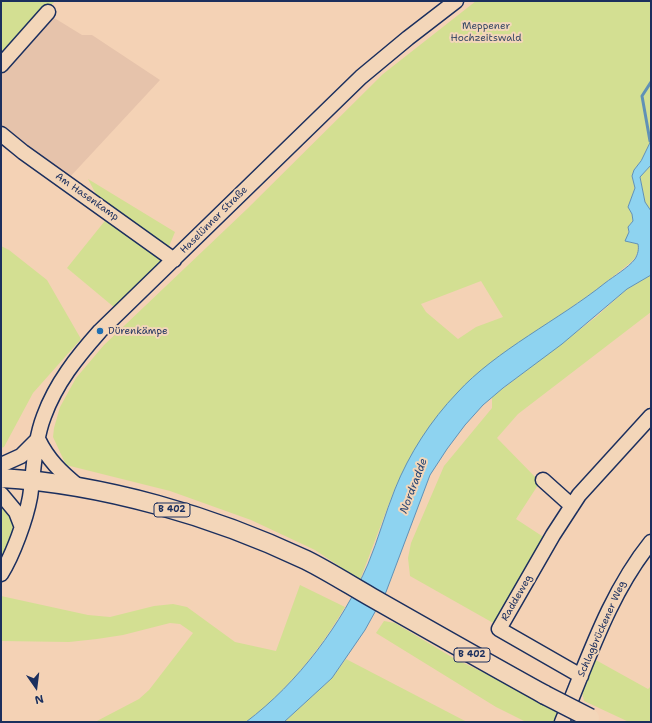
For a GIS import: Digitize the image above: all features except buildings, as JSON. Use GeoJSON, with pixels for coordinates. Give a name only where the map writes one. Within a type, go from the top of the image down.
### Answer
{"type":"FeatureCollection","features":[{"type":"Feature","properties":{"kind":"main road","name":"B 402"},"geometry":{"type":"LineString","coordinates":[[1,478],[32,479],[79,486],[158,506],[262,541],[307,560],[545,695],[595,720]]}},
{"type":"Feature","properties":{"kind":"street","name":"Haselünner Straße"},"geometry":{"type":"LineString","coordinates":[[32,479],[43,418],[55,391],[75,359],[100,331],[361,77],[456,1]]}},
{"type":"Feature","properties":{"kind":"street"},"geometry":{"type":"LineString","coordinates":[[1,65],[48,12]]}},
{"type":"Feature","properties":{"kind":"street","name":"Am Hasenkamp"},"geometry":{"type":"LineString","coordinates":[[1,134],[23,152],[174,260]]}},
{"type":"Feature","properties":{"kind":"street","name":"Raddeweg"},"geometry":{"type":"LineString","coordinates":[[581,676],[499,629],[553,535],[579,495],[651,416]]}},
{"type":"Feature","properties":{"kind":"street"},"geometry":{"type":"LineString","coordinates":[[1,465],[20,456],[38,439],[45,454],[53,464],[79,486]]}},
{"type":"Feature","properties":{"kind":"street"},"geometry":{"type":"LineString","coordinates":[[1,574],[16,546],[29,499],[32,479]]}},
{"type":"Feature","properties":{"kind":"street"},"geometry":{"type":"LineString","coordinates":[[542,480],[572,506]]}},
{"type":"Feature","properties":{"kind":"street"},"geometry":{"type":"LineString","coordinates":[[1,494],[16,512],[21,525]]}},
{"type":"Feature","properties":{"kind":"street","name":"Schlagbrückener Weg"},"geometry":{"type":"LineString","coordinates":[[562,722],[622,583],[637,559],[651,542]]}},
{"type":"Feature","properties":{"kind":"shaded area"},"geometry":{"type":"Polygon","coordinates":[[[49,17],[56,19],[82,35],[92,35],[160,80],[69,178],[1,128],[1,71],[49,17]]]}},
{"type":"Feature","properties":{"kind":"green space"},"geometry":{"type":"Polygon","coordinates":[[[1,1],[55,1],[1,61],[1,1]]]}},
{"type":"Feature","properties":{"kind":"green space","name":"Meppener Hochzeitswald"},"geometry":{"type":"Polygon","coordinates":[[[476,1],[651,1],[651,141],[641,161],[634,170],[632,176],[635,188],[628,207],[632,214],[633,221],[628,227],[629,242],[638,244],[639,249],[635,258],[596,290],[486,367],[411,456],[395,488],[360,580],[315,550],[251,520],[170,491],[66,465],[53,437],[60,407],[76,378],[104,345],[247,209],[383,74],[476,1]],[[481,281],[421,304],[426,312],[458,339],[476,327],[503,317],[481,281]]]}},
{"type":"Feature","properties":{"kind":"green space"},"geometry":{"type":"Polygon","coordinates":[[[651,165],[651,211],[645,202],[640,177],[651,165]]]}},
{"type":"Feature","properties":{"kind":"green space"},"geometry":{"type":"Polygon","coordinates":[[[88,179],[175,232],[162,263],[115,308],[67,268],[108,217],[88,179]]]}},
{"type":"Feature","properties":{"kind":"green space"},"geometry":{"type":"Polygon","coordinates":[[[1,246],[9,250],[47,280],[81,339],[33,393],[4,447],[1,448],[1,246]]]}},
{"type":"Feature","properties":{"kind":"green space"},"geometry":{"type":"Polygon","coordinates":[[[651,275],[651,312],[518,414],[497,438],[540,482],[516,519],[545,538],[495,624],[410,576],[408,558],[411,543],[444,466],[492,408],[492,397],[596,317],[627,289],[651,275]]]}},
{"type":"Feature","properties":{"kind":"green space"},"geometry":{"type":"Polygon","coordinates":[[[1,501],[11,516],[13,531],[9,546],[1,561],[1,501]]]}},
{"type":"Feature","properties":{"kind":"green space"},"geometry":{"type":"Polygon","coordinates":[[[300,585],[345,607],[325,639],[301,669],[275,697],[246,722],[95,722],[139,699],[149,690],[193,633],[180,624],[170,623],[123,635],[69,642],[1,641],[1,596],[88,615],[110,617],[154,606],[173,604],[187,607],[235,642],[276,651],[300,585]]]}},
{"type":"Feature","properties":{"kind":"green space"},"geometry":{"type":"Polygon","coordinates":[[[384,621],[395,623],[455,659],[515,687],[558,713],[554,722],[526,722],[496,707],[376,633],[384,621]]]}},
{"type":"Feature","properties":{"kind":"green space"},"geometry":{"type":"Polygon","coordinates":[[[346,659],[467,722],[284,722],[332,678],[346,659]]]}},
{"type":"Feature","properties":{"kind":"green space"},"geometry":{"type":"Polygon","coordinates":[[[594,659],[648,689],[651,686],[651,722],[629,722],[584,701],[582,692],[594,659]]]}},
{"type":"Feature","properties":{"kind":"water","name":"Nordradde"},"geometry":{"type":"Polygon","coordinates":[[[651,141],[651,165],[640,177],[645,202],[651,211],[651,275],[627,289],[562,344],[503,388],[483,405],[465,425],[430,475],[386,592],[365,630],[332,678],[284,722],[246,722],[301,671],[332,630],[345,609],[368,564],[395,489],[407,463],[438,414],[447,403],[473,377],[490,363],[587,297],[625,269],[635,259],[638,252],[638,244],[625,241],[629,232],[628,227],[633,221],[632,214],[628,207],[635,188],[632,176],[651,141]]]}},
{"type":"Feature","properties":{"kind":"waterway"},"geometry":{"type":"LineString","coordinates":[[650,141],[642,96],[651,82]]}},
{"type":"Feature","properties":{"kind":"place","name":"Dürenkämpe"},"geometry":{"type":"Point","coordinates":[100,331]}}]}
